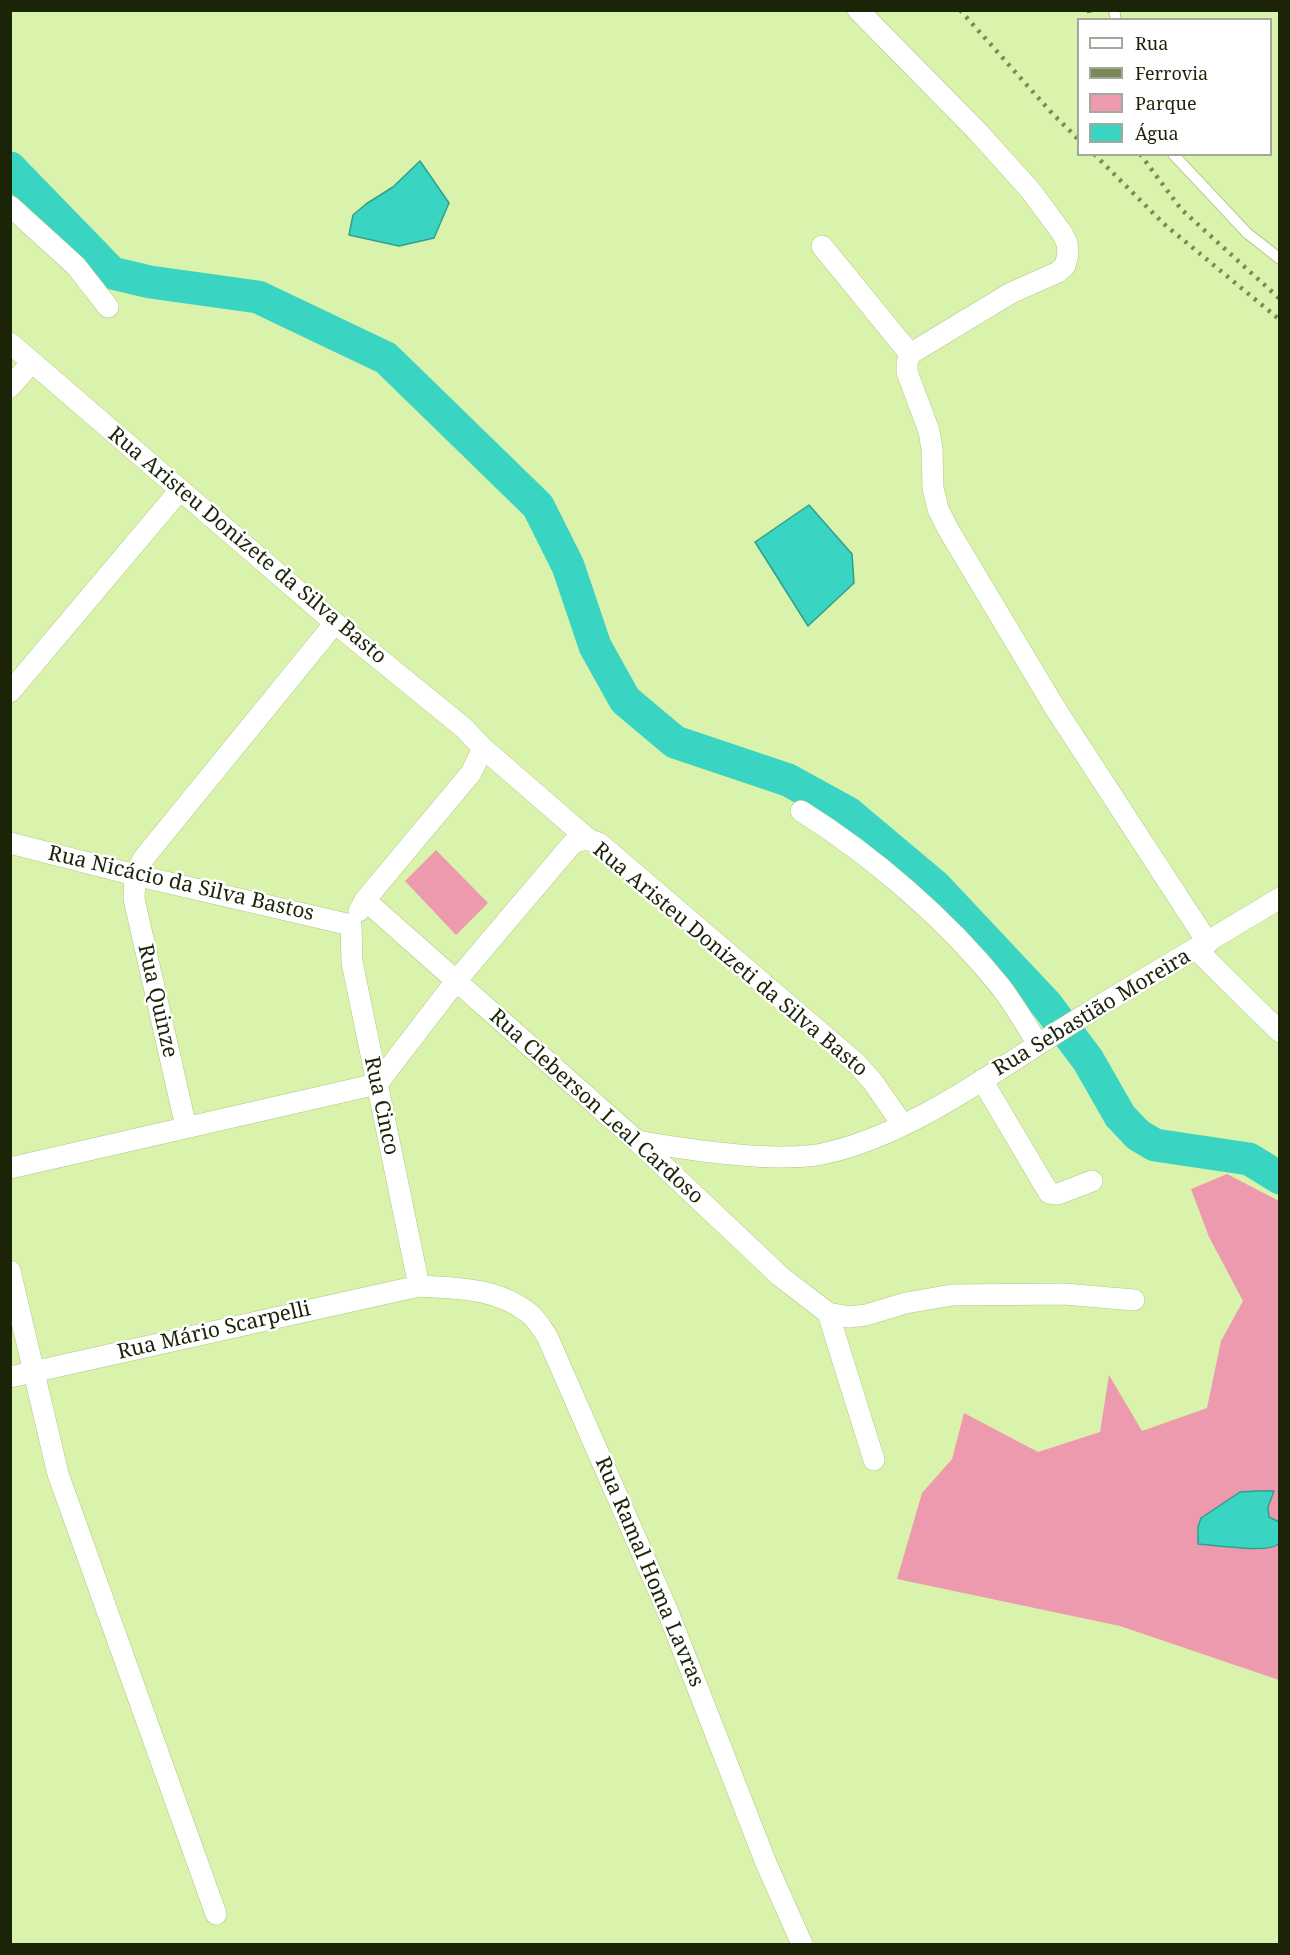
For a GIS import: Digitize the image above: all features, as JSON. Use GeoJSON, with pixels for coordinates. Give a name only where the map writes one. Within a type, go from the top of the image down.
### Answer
{"type":"FeatureCollection","features":[{"type":"Feature","properties":{"kind":"street"},"geometry":{"type":"LineString","coordinates":[[858,10],[978,132],[1031,191],[1067,243],[1068,254],[1065,266],[1058,272],[1011,293],[910,354],[907,372],[928,431],[932,449],[933,488],[938,508],[948,529],[1054,708],[1202,946],[1280,1032]]}},
{"type":"Feature","properties":{"kind":"street"},"geometry":{"type":"LineString","coordinates":[[10,206],[76,266],[108,307]]}},
{"type":"Feature","properties":{"kind":"street"},"geometry":{"type":"LineString","coordinates":[[822,246],[910,354]]}},
{"type":"Feature","properties":{"kind":"street","name":"Rua Aristeu Donizete da Silva Basto"},"geometry":{"type":"LineString","coordinates":[[10,343],[335,623],[464,728],[580,842]]}},
{"type":"Feature","properties":{"kind":"street"},"geometry":{"type":"LineString","coordinates":[[10,387],[32,362]]}},
{"type":"Feature","properties":{"kind":"street"},"geometry":{"type":"LineString","coordinates":[[10,692],[180,490]]}},
{"type":"Feature","properties":{"kind":"street"},"geometry":{"type":"LineString","coordinates":[[135,875],[143,859],[335,623]]}},
{"type":"Feature","properties":{"kind":"street"},"geometry":{"type":"LineString","coordinates":[[351,925],[365,900],[471,773],[483,748]]}},
{"type":"Feature","properties":{"kind":"street"},"geometry":{"type":"LineString","coordinates":[[801,811],[863,853],[937,918],[1047,1039]]}},
{"type":"Feature","properties":{"kind":"street"},"geometry":{"type":"LineString","coordinates":[[10,1168],[376,1084],[456,981],[580,842]]}},
{"type":"Feature","properties":{"kind":"street","name":"Rua Aristeu Donizeti da Silva Basto"},"geometry":{"type":"LineString","coordinates":[[580,842],[598,843],[856,1063],[873,1082],[902,1124]]}},
{"type":"Feature","properties":{"kind":"street","name":"Rua Nicácio da Silva Bastos"},"geometry":{"type":"LineString","coordinates":[[10,843],[135,875],[351,925]]}},
{"type":"Feature","properties":{"kind":"street","name":"Rua Quinze"},"geometry":{"type":"LineString","coordinates":[[135,875],[134,899],[186,1127]]}},
{"type":"Feature","properties":{"kind":"street","name":"Rua Sebastião Moreira"},"geometry":{"type":"LineString","coordinates":[[637,1141],[708,1153],[755,1156],[819,1155],[862,1144],[982,1080],[1084,1015],[1280,898]]}},
{"type":"Feature","properties":{"kind":"street","name":"Rua Cleberson Leal Cardoso"},"geometry":{"type":"LineString","coordinates":[[365,900],[637,1141],[780,1276],[828,1313]]}},
{"type":"Feature","properties":{"kind":"street","name":"Rua Cinco"},"geometry":{"type":"LineString","coordinates":[[351,925],[352,962],[418,1286]]}},
{"type":"Feature","properties":{"kind":"street"},"geometry":{"type":"LineString","coordinates":[[982,1080],[1049,1193],[1058,1194],[1092,1181]]}},
{"type":"Feature","properties":{"kind":"street"},"geometry":{"type":"LineString","coordinates":[[10,1271],[58,1474],[216,1914]]}},
{"type":"Feature","properties":{"kind":"street","name":"Rua Mário Scarpelli"},"geometry":{"type":"LineString","coordinates":[[10,1377],[418,1286]]}},
{"type":"Feature","properties":{"kind":"street","name":"Rua Ramal Homa Lavras"},"geometry":{"type":"LineString","coordinates":[[418,1286],[472,1289],[506,1298],[532,1316],[547,1336],[668,1611],[766,1863],[802,1944]]}},
{"type":"Feature","properties":{"kind":"street"},"geometry":{"type":"LineString","coordinates":[[874,1460],[828,1313],[849,1317],[866,1315],[906,1303],[952,1295],[1064,1294],[1134,1300]]}},
{"type":"Feature","properties":{"kind":"lane"},"geometry":{"type":"LineString","coordinates":[[1175,156],[1247,233],[1280,259]]}},
{"type":"Feature","properties":{"kind":"green space"},"geometry":{"type":"Polygon","coordinates":[[[436,850],[488,903],[456,935],[405,881],[436,850]]]}},
{"type":"Feature","properties":{"kind":"green space"},"geometry":{"type":"Polygon","coordinates":[[[1227,1174],[1279,1201],[1279,1680],[1120,1626],[897,1579],[922,1493],[952,1459],[964,1413],[1038,1452],[1100,1432],[1109,1375],[1142,1431],[1207,1408],[1221,1341],[1243,1301],[1209,1237],[1191,1189],[1227,1174]]]}},
{"type":"Feature","properties":{"kind":"water"},"geometry":{"type":"Polygon","coordinates":[[[420,161],[449,203],[434,238],[399,246],[349,235],[353,215],[393,187],[420,161]]]}},
{"type":"Feature","properties":{"kind":"water"},"geometry":{"type":"Polygon","coordinates":[[[809,505],[852,554],[854,583],[808,626],[755,542],[809,505]]]}},
{"type":"Feature","properties":{"kind":"water"},"geometry":{"type":"Polygon","coordinates":[[[1274,1491],[1268,1507],[1269,1517],[1279,1522],[1280,1537],[1277,1545],[1251,1548],[1198,1544],[1198,1527],[1201,1518],[1240,1492],[1274,1491]]]}},
{"type":"Feature","properties":{"kind":"waterway"},"geometry":{"type":"LineString","coordinates":[[10,168],[112,273],[150,282],[258,297],[386,358],[538,506],[568,566],[595,646],[625,700],[675,742],[788,780],[848,813],[936,887],[1046,1004],[1088,1060],[1120,1116],[1138,1135],[1155,1145],[1249,1159],[1280,1178]]}},
{"type":"Feature","properties":{"kind":"railway"},"geometry":{"type":"LineString","coordinates":[[960,10],[1077,138]]}},
{"type":"Feature","properties":{"kind":"railway"},"geometry":{"type":"LineString","coordinates":[[1089,10],[1090,18]]}},
{"type":"Feature","properties":{"kind":"railway"},"geometry":{"type":"LineString","coordinates":[[1096,156],[1164,224],[1280,320]]}},
{"type":"Feature","properties":{"kind":"railway"},"geometry":{"type":"LineString","coordinates":[[1141,156],[1181,209],[1280,299]]}}]}
